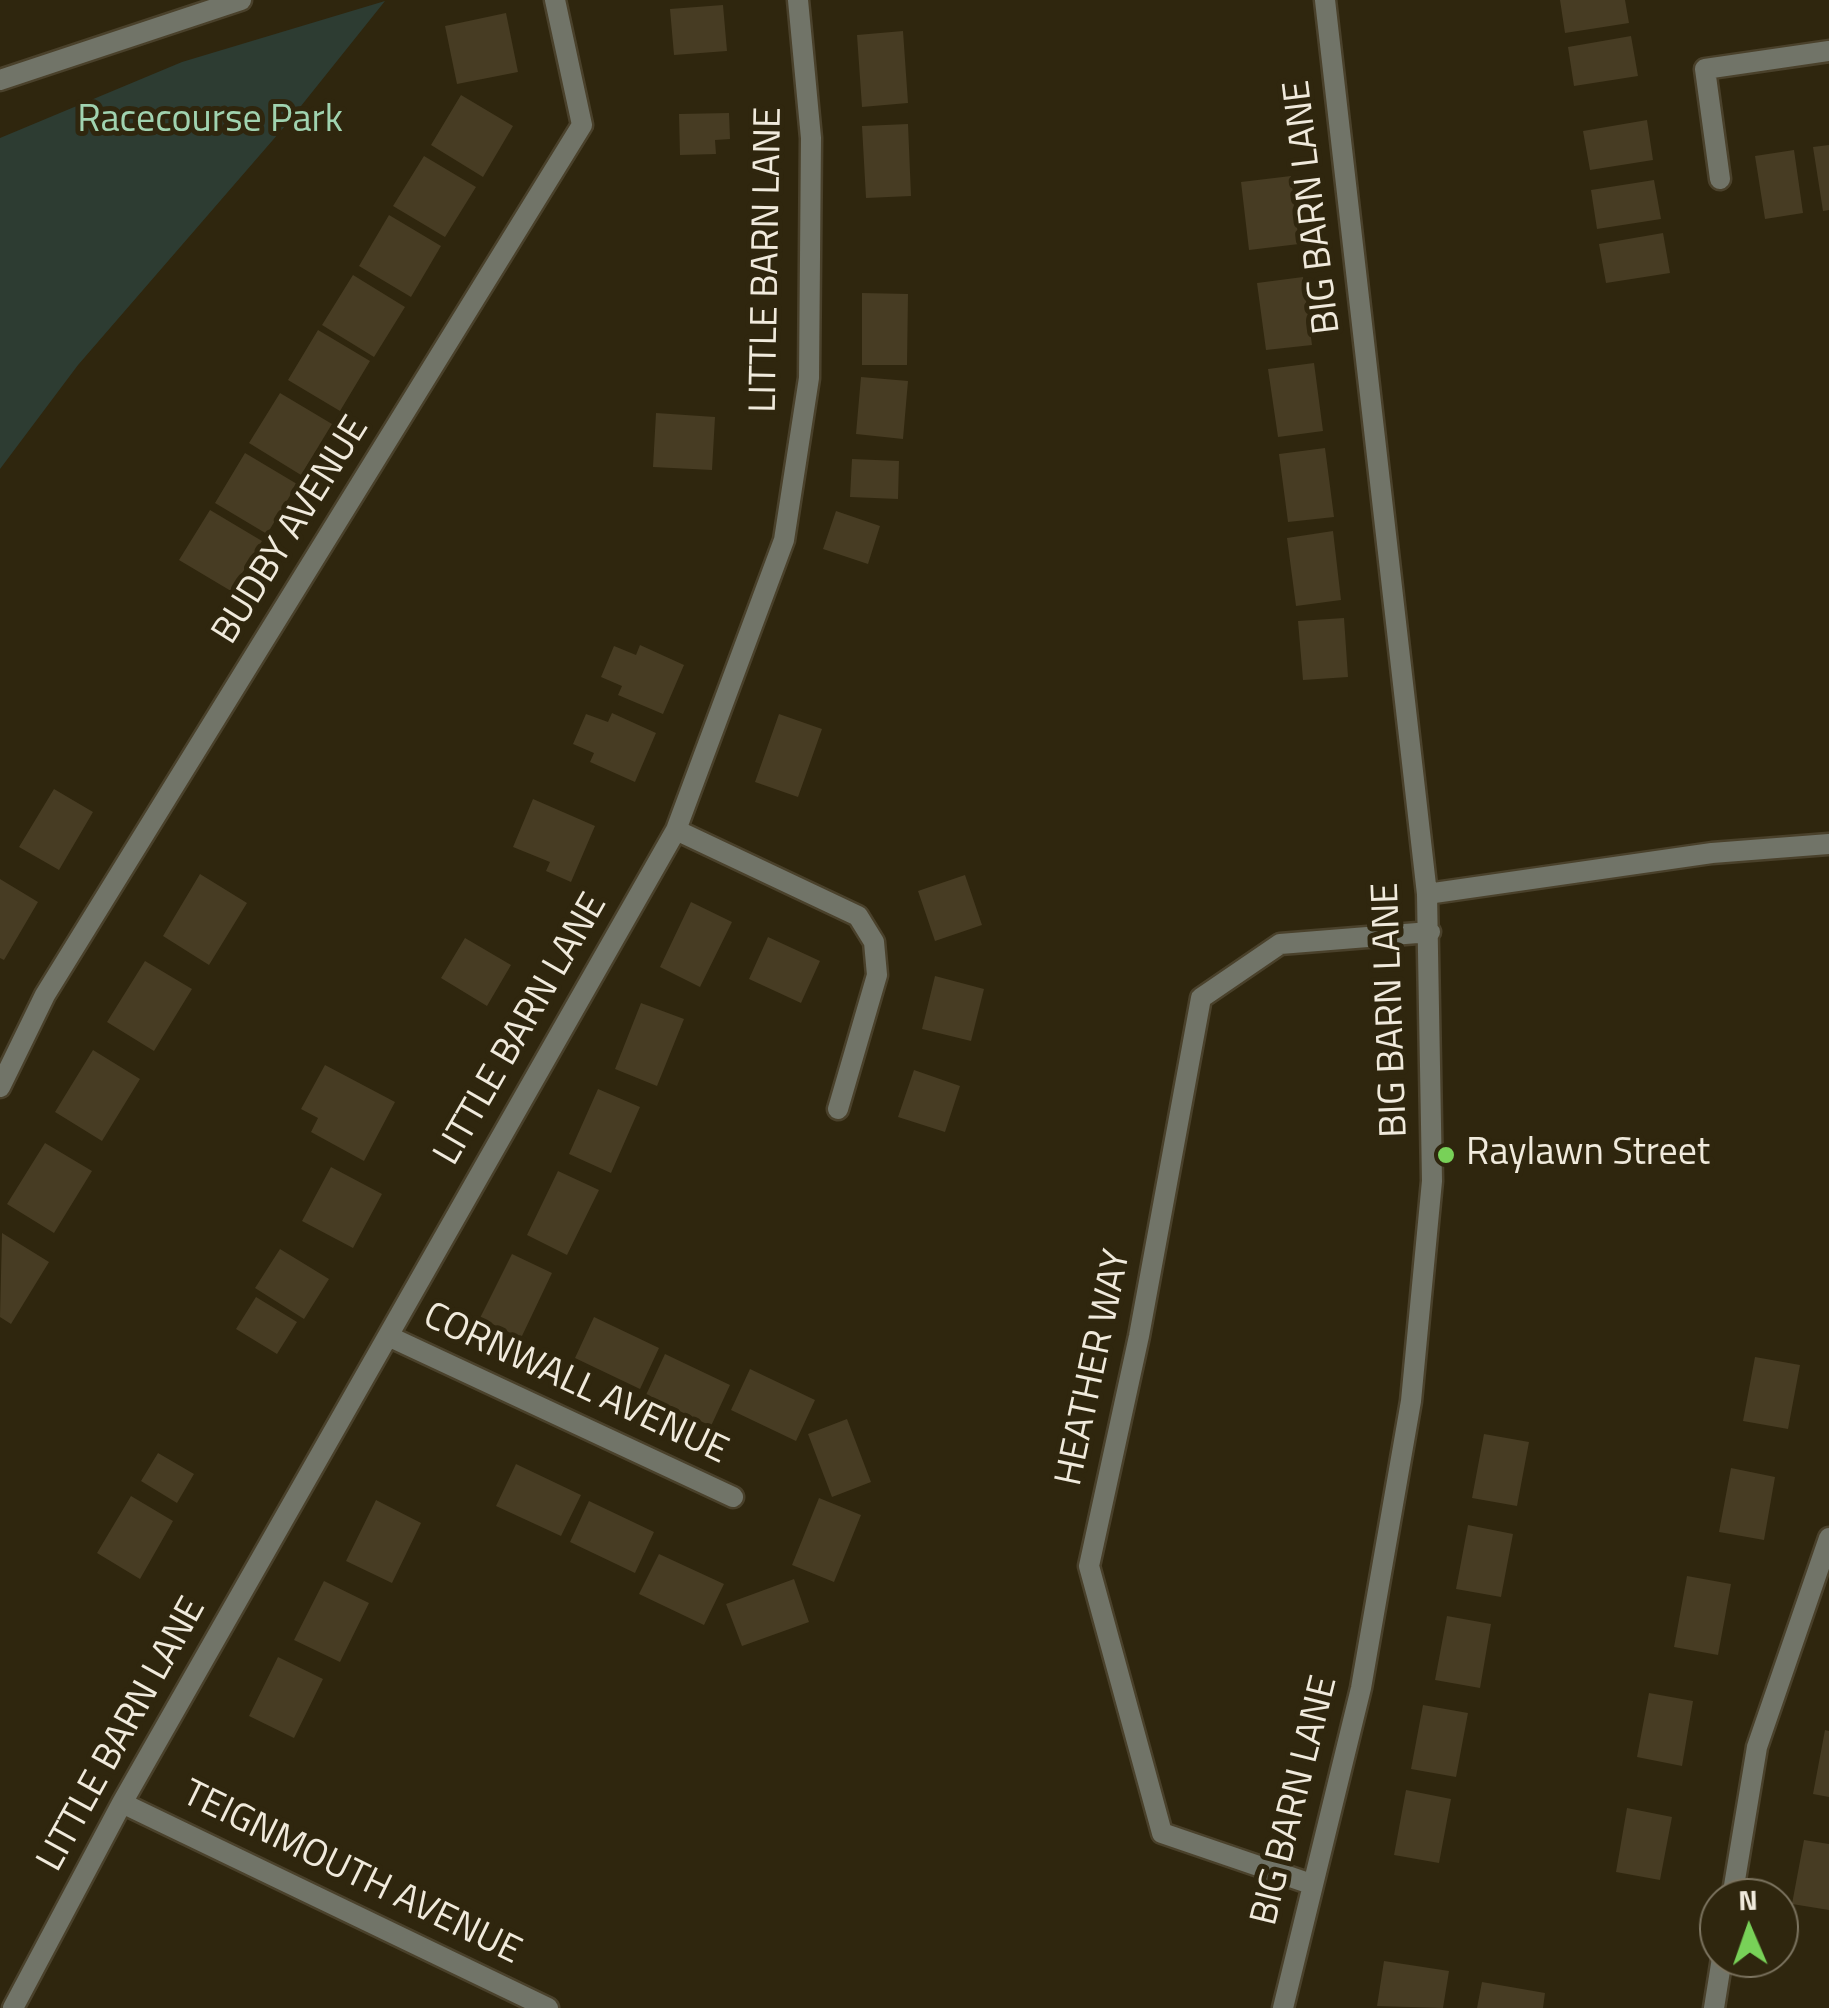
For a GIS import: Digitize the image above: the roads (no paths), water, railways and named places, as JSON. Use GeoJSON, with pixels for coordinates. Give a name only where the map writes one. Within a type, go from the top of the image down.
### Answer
{"type":"FeatureCollection","features":[{"type":"Feature","properties":{"kind":"street"},"geometry":{"type":"LineString","coordinates":[[0,80],[241,0]]}},
{"type":"Feature","properties":{"kind":"street","name":"BUDBY AVENUE"},"geometry":{"type":"LineString","coordinates":[[0,1087],[45,995],[582,125],[555,0]]}},
{"type":"Feature","properties":{"kind":"street","name":"LITTLE BARN LANE"},"geometry":{"type":"LineString","coordinates":[[14,2008],[122,1803],[676,830],[784,540],[809,378],[811,138],[798,0]]}},
{"type":"Feature","properties":{"kind":"street","name":"BIG BARN LANE"},"geometry":{"type":"LineString","coordinates":[[1283,2008],[1362,1688],[1411,1401],[1432,1182],[1427,894],[1324,0]]}},
{"type":"Feature","properties":{"kind":"street"},"geometry":{"type":"LineString","coordinates":[[1720,178],[1704,69],[1829,52]]}},
{"type":"Feature","properties":{"kind":"street"},"geometry":{"type":"LineString","coordinates":[[676,830],[858,916],[874,942],[877,975],[838,1108]]}},
{"type":"Feature","properties":{"kind":"street"},"geometry":{"type":"LineString","coordinates":[[1427,894],[1712,852],[1829,844]]}},
{"type":"Feature","properties":{"kind":"street","name":"HEATHER WAY"},"geometry":{"type":"LineString","coordinates":[[1311,1884],[1162,1833],[1090,1566],[1146,1297],[1201,998],[1280,944],[1430,932]]}},
{"type":"Feature","properties":{"kind":"street","name":"CORNWALL AVENUE"},"geometry":{"type":"LineString","coordinates":[[388,1336],[733,1497]]}},
{"type":"Feature","properties":{"kind":"street"},"geometry":{"type":"LineString","coordinates":[[1735,1878],[1757,1747],[1829,1538]]}},
{"type":"Feature","properties":{"kind":"street","name":"TEIGNMOUTH AVENUE"},"geometry":{"type":"LineString","coordinates":[[122,1803],[548,2008]]}},
{"type":"Feature","properties":{"kind":"street"},"geometry":{"type":"LineString","coordinates":[[1714,2008],[1719,1978]]}},
{"type":"Feature","properties":{"kind":"place","name":"Raylawn Street"},"geometry":{"type":"Point","coordinates":[1446,1155]}},
{"type":"Feature","properties":{"kind":"park label","name":"Racecourse Park"},"geometry":{"type":"Point","coordinates":[210,122]}}]}
